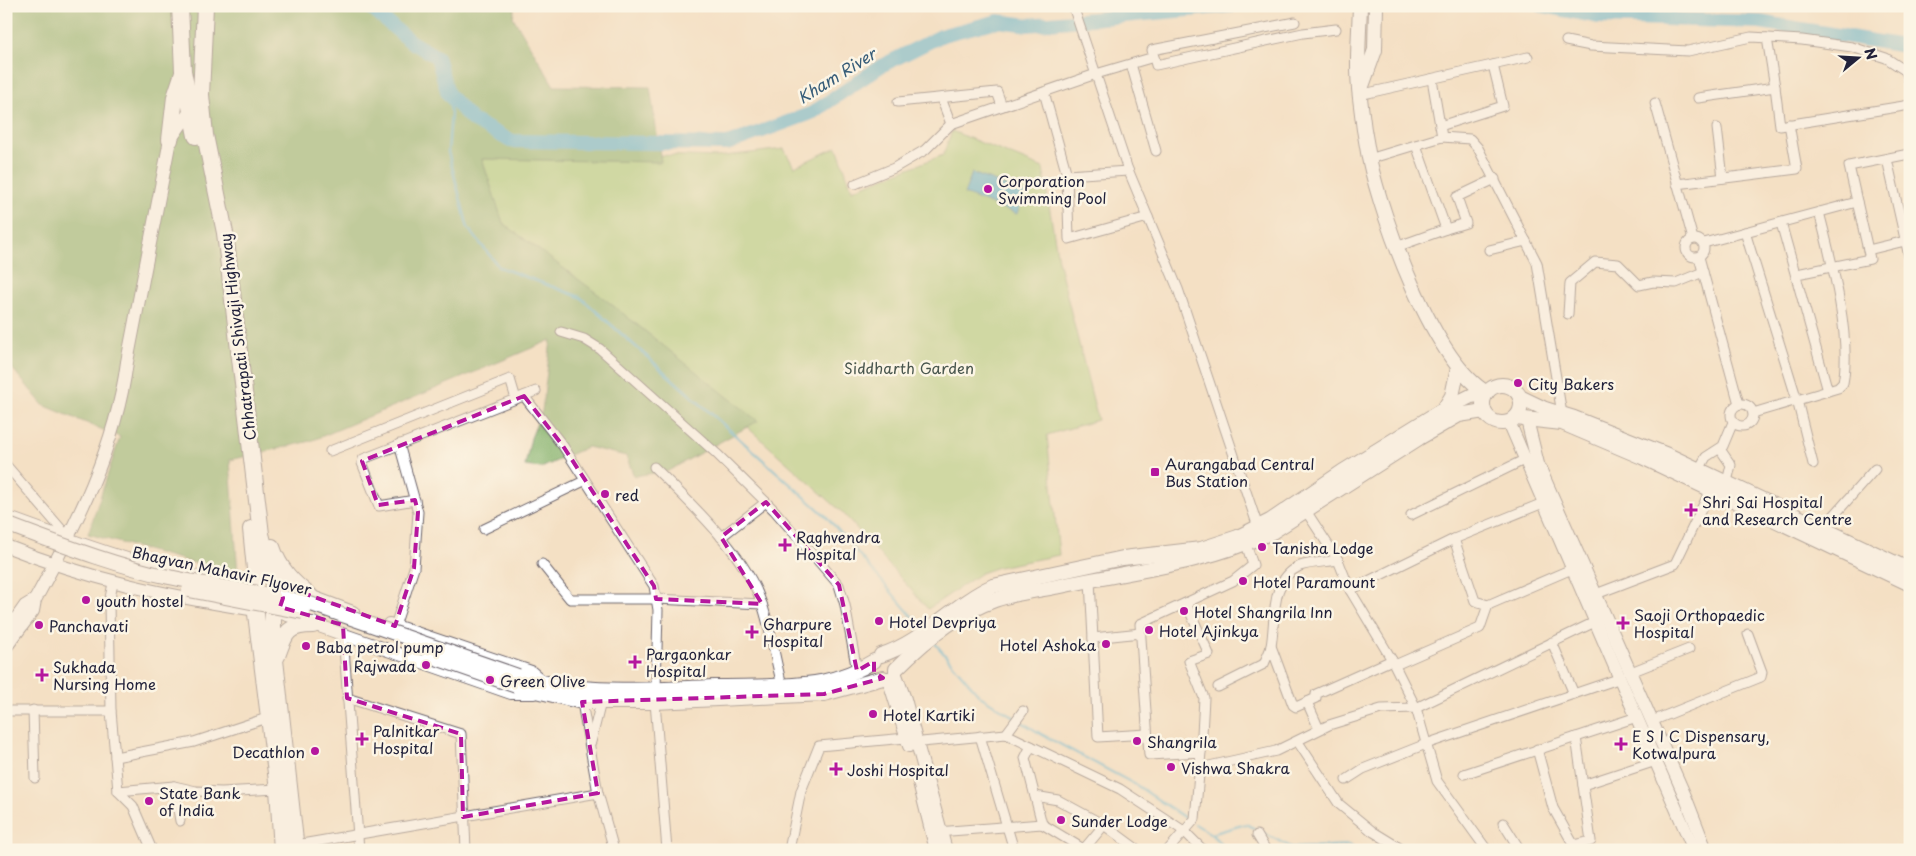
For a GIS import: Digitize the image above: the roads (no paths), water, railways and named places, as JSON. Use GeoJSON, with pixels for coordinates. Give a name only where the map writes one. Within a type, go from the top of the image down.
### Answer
{"type":"FeatureCollection","features":[{"type":"Feature","properties":{"kind":"highway"},"geometry":{"type":"LineString","coordinates":[[170,140],[175,97],[183,71],[180,6]]}},
{"type":"Feature","properties":{"kind":"highway","name":"Chhatrapati Shivaji Highway"},"geometry":{"type":"LineString","coordinates":[[205,6],[201,95],[205,135],[225,233],[261,534],[275,582]]}},
{"type":"Feature","properties":{"kind":"highway","name":"Chhatrapati Shivaji Highway"},"geometry":{"type":"LineString","coordinates":[[183,71],[200,157],[212,202],[253,581]]}},
{"type":"Feature","properties":{"kind":"highway"},"geometry":{"type":"LineString","coordinates":[[257,505],[275,558],[290,580],[310,596]]}},
{"type":"Feature","properties":{"kind":"highway"},"geometry":{"type":"LineString","coordinates":[[264,578],[275,582],[283,598],[275,612],[275,662],[291,848],[278,789],[270,717],[253,612],[245,596],[253,581],[264,578]]}},
{"type":"Feature","properties":{"kind":"highway"},"geometry":{"type":"LineString","coordinates":[[253,612],[265,616],[275,612]]}},
{"type":"Feature","properties":{"kind":"highway"},"geometry":{"type":"LineString","coordinates":[[275,662],[283,638],[289,630],[299,625],[313,625]]}},
{"type":"Feature","properties":{"kind":"main road"},"geometry":{"type":"LineString","coordinates":[[1360,6],[1359,94],[1369,159],[1396,247],[1437,338],[1454,362],[1489,391]]}},
{"type":"Feature","properties":{"kind":"main road"},"geometry":{"type":"LineString","coordinates":[[1359,94],[1375,50],[1376,6]]}},
{"type":"Feature","properties":{"kind":"main road"},"geometry":{"type":"LineString","coordinates":[[1444,409],[1452,396],[1454,362]]}},
{"type":"Feature","properties":{"kind":"main road"},"geometry":{"type":"LineString","coordinates":[[543,689],[655,695],[824,694],[890,674],[908,649],[973,595],[993,586],[1123,558],[1200,549],[1238,537],[1258,527],[1444,409],[1471,396],[1507,385],[1520,397],[1545,409],[1562,414],[1699,469],[1910,570]]}},
{"type":"Feature","properties":{"kind":"main road"},"geometry":{"type":"LineString","coordinates":[[1484,411],[1489,391]]}},
{"type":"Feature","properties":{"kind":"main road"},"geometry":{"type":"LineString","coordinates":[[1517,420],[1521,408],[1520,397]]}},
{"type":"Feature","properties":{"kind":"main road"},"geometry":{"type":"LineString","coordinates":[[938,626],[996,600],[1090,580],[1186,563],[1246,544],[1272,532],[1419,438],[1459,415],[1484,411]]}},
{"type":"Feature","properties":{"kind":"main road"},"geometry":{"type":"LineString","coordinates":[[1484,411],[1492,420],[1497,422],[1517,420],[1562,423],[1642,457],[1716,494],[1910,584]]}},
{"type":"Feature","properties":{"kind":"main road","name":"Bhagvan Mahavir Flyover"},"geometry":{"type":"LineString","coordinates":[[6,524],[125,566],[168,577],[311,604],[517,681]]}},
{"type":"Feature","properties":{"kind":"main road","name":"Bhagvan Mahavir Flyover"},"geometry":{"type":"LineString","coordinates":[[6,534],[124,575],[308,613],[543,689]]}},
{"type":"Feature","properties":{"kind":"main road"},"geometry":{"type":"LineString","coordinates":[[543,689],[582,702],[601,702],[655,695],[822,682],[857,671],[877,658],[908,649]]}},
{"type":"Feature","properties":{"kind":"main road"},"geometry":{"type":"LineString","coordinates":[[877,658],[874,672],[890,674]]}},
{"type":"Feature","properties":{"kind":"main road"},"geometry":{"type":"LineString","coordinates":[[877,658],[892,658],[890,674]]}},
{"type":"Feature","properties":{"kind":"street"},"geometry":{"type":"LineString","coordinates":[[1073,6],[1128,171],[1178,289],[1258,527]]}},
{"type":"Feature","properties":{"kind":"street"},"geometry":{"type":"LineString","coordinates":[[1294,22],[1152,50],[1156,65],[1303,33],[1336,29]]}},
{"type":"Feature","properties":{"kind":"street"},"geometry":{"type":"LineString","coordinates":[[1566,41],[1591,46],[1688,51],[1751,37],[1852,47],[1886,58],[1906,71],[1910,83]]}},
{"type":"Feature","properties":{"kind":"street"},"geometry":{"type":"LineString","coordinates":[[1766,38],[1780,126],[1910,105]]}},
{"type":"Feature","properties":{"kind":"street"},"geometry":{"type":"LineString","coordinates":[[854,184],[894,168],[925,150],[951,124],[1096,74],[1154,57]]}},
{"type":"Feature","properties":{"kind":"street"},"geometry":{"type":"LineString","coordinates":[[1359,94],[1528,57]]}},
{"type":"Feature","properties":{"kind":"street"},"geometry":{"type":"LineString","coordinates":[[1131,64],[1156,151]]}},
{"type":"Feature","properties":{"kind":"street"},"geometry":{"type":"LineString","coordinates":[[1440,126],[1503,106],[1493,65]]}},
{"type":"Feature","properties":{"kind":"street"},"geometry":{"type":"LineString","coordinates":[[1432,79],[1442,137]]}},
{"type":"Feature","properties":{"kind":"street"},"geometry":{"type":"LineString","coordinates":[[1698,98],[1775,87]]}},
{"type":"Feature","properties":{"kind":"street"},"geometry":{"type":"LineString","coordinates":[[898,102],[997,92],[1002,106]]}},
{"type":"Feature","properties":{"kind":"street"},"geometry":{"type":"LineString","coordinates":[[1044,92],[1067,175],[1069,238],[1148,217]]}},
{"type":"Feature","properties":{"kind":"street"},"geometry":{"type":"LineString","coordinates":[[6,647],[34,611],[35,600],[67,538],[111,439],[123,398],[129,353],[170,140],[201,95]]}},
{"type":"Feature","properties":{"kind":"street"},"geometry":{"type":"LineString","coordinates":[[941,98],[951,124]]}},
{"type":"Feature","properties":{"kind":"street"},"geometry":{"type":"LineString","coordinates":[[1655,103],[1693,239]]}},
{"type":"Feature","properties":{"kind":"street"},"geometry":{"type":"LineString","coordinates":[[1677,184],[1797,169],[1788,124]]}},
{"type":"Feature","properties":{"kind":"street"},"geometry":{"type":"LineString","coordinates":[[1717,128],[1723,178]]}},
{"type":"Feature","properties":{"kind":"street"},"geometry":{"type":"LineString","coordinates":[[1369,159],[1442,137],[1470,139],[1495,179],[1536,263],[1562,414]]}},
{"type":"Feature","properties":{"kind":"street"},"geometry":{"type":"LineString","coordinates":[[1416,145],[1446,229]]}},
{"type":"Feature","properties":{"kind":"street"},"geometry":{"type":"LineString","coordinates":[[1797,274],[1870,259],[1849,166],[1909,154]]}},
{"type":"Feature","properties":{"kind":"street"},"geometry":{"type":"LineString","coordinates":[[1887,159],[1910,261]]}},
{"type":"Feature","properties":{"kind":"street"},"geometry":{"type":"LineString","coordinates":[[1067,175],[1128,171]]}},
{"type":"Feature","properties":{"kind":"street"},"geometry":{"type":"LineString","coordinates":[[1396,247],[1466,224],[1457,197],[1495,179]]}},
{"type":"Feature","properties":{"kind":"street"},"geometry":{"type":"LineString","coordinates":[[1704,244],[1858,202]]}},
{"type":"Feature","properties":{"kind":"street"},"geometry":{"type":"LineString","coordinates":[[1753,413],[1841,386],[1844,378],[1844,333],[1833,266],[1819,212]]}},
{"type":"Feature","properties":{"kind":"street"},"geometry":{"type":"LineString","coordinates":[[1781,223],[1797,274],[1828,391]]}},
{"type":"Feature","properties":{"kind":"street"},"geometry":{"type":"LineString","coordinates":[[1745,232],[1797,400],[1814,464]]}},
{"type":"Feature","properties":{"kind":"street"},"geometry":{"type":"LineString","coordinates":[[1693,239],[1699,239],[1704,244],[1705,250],[1699,257],[1690,256],[1686,251],[1688,243],[1693,239]]}},
{"type":"Feature","properties":{"kind":"street"},"geometry":{"type":"LineString","coordinates":[[1489,250],[1526,240]]}},
{"type":"Feature","properties":{"kind":"street"},"geometry":{"type":"LineString","coordinates":[[1868,250],[1905,241]]}},
{"type":"Feature","properties":{"kind":"street"},"geometry":{"type":"LineString","coordinates":[[1699,257],[1739,404]]}},
{"type":"Feature","properties":{"kind":"street"},"geometry":{"type":"LineString","coordinates":[[1568,314],[1570,283],[1595,262],[1618,264],[1639,285],[1653,282],[1676,283],[1703,272]]}},
{"type":"Feature","properties":{"kind":"street"},"geometry":{"type":"LineString","coordinates":[[561,332],[584,339],[600,348],[717,454],[766,502],[839,585],[845,605],[857,671]]}},
{"type":"Feature","properties":{"kind":"street"},"geometry":{"type":"LineString","coordinates":[[330,451],[510,379],[520,397],[563,446],[654,586],[658,610],[655,695],[667,850]]}},
{"type":"Feature","properties":{"kind":"street"},"geometry":{"type":"LineString","coordinates":[[415,500],[379,506],[362,463],[363,460],[399,444],[536,391]]}},
{"type":"Feature","properties":{"kind":"street"},"geometry":{"type":"LineString","coordinates":[[1733,422],[1739,426],[1746,426],[1752,421],[1753,413],[1750,406],[1739,404]]}},
{"type":"Feature","properties":{"kind":"street"},"geometry":{"type":"LineString","coordinates":[[1692,482],[1706,457],[1720,449],[1733,422],[1732,411],[1739,404]]}},
{"type":"Feature","properties":{"kind":"street"},"geometry":{"type":"LineString","coordinates":[[1517,420],[1526,459],[1549,500],[1596,594],[1602,619]]}},
{"type":"Feature","properties":{"kind":"street"},"geometry":{"type":"LineString","coordinates":[[1517,420],[1538,464],[1574,568],[1602,619],[1626,675],[1652,721],[1706,850]]}},
{"type":"Feature","properties":{"kind":"street"},"geometry":{"type":"LineString","coordinates":[[395,626],[414,568],[418,512],[399,444]]}},
{"type":"Feature","properties":{"kind":"street"},"geometry":{"type":"LineString","coordinates":[[1596,594],[1675,564],[1716,494],[1728,483],[1732,465],[1720,449]]}},
{"type":"Feature","properties":{"kind":"street"},"geometry":{"type":"LineString","coordinates":[[1411,515],[1526,459]]}},
{"type":"Feature","properties":{"kind":"street"},"geometry":{"type":"LineString","coordinates":[[6,465],[67,538]]}},
{"type":"Feature","properties":{"kind":"street"},"geometry":{"type":"LineString","coordinates":[[654,467],[721,537],[755,586],[762,604],[782,685]]}},
{"type":"Feature","properties":{"kind":"street"},"geometry":{"type":"LineString","coordinates":[[1823,528],[1875,469]]}},
{"type":"Feature","properties":{"kind":"street"},"geometry":{"type":"LineString","coordinates":[[484,529],[584,481]]}},
{"type":"Feature","properties":{"kind":"street"},"geometry":{"type":"LineString","coordinates":[[1350,590],[1454,539],[1549,500]]}},
{"type":"Feature","properties":{"kind":"street"},"geometry":{"type":"LineString","coordinates":[[721,537],[766,502]]}},
{"type":"Feature","properties":{"kind":"street"},"geometry":{"type":"LineString","coordinates":[[1306,511],[1338,560],[1350,590],[1393,663],[1416,708],[1437,781],[1487,850]]}},
{"type":"Feature","properties":{"kind":"street"},"geometry":{"type":"LineString","coordinates":[[6,517],[121,558],[168,569],[253,581]]}},
{"type":"Feature","properties":{"kind":"street"},"geometry":{"type":"LineString","coordinates":[[1454,539],[1475,601],[1488,605],[1574,568]]}},
{"type":"Feature","properties":{"kind":"street"},"geometry":{"type":"LineString","coordinates":[[1200,752],[1149,756],[1140,624],[1233,581],[1254,565],[1246,544]]}},
{"type":"Feature","properties":{"kind":"street"},"geometry":{"type":"LineString","coordinates":[[6,546],[54,565],[113,583],[167,596],[253,612]]}},
{"type":"Feature","properties":{"kind":"street"},"geometry":{"type":"LineString","coordinates":[[1218,687],[1264,664],[1271,646],[1272,620],[1278,591],[1289,576],[1300,566],[1338,560]]}},
{"type":"Feature","properties":{"kind":"street"},"geometry":{"type":"LineString","coordinates":[[542,564],[570,598],[656,599],[762,604]]}},
{"type":"Feature","properties":{"kind":"street"},"geometry":{"type":"LineString","coordinates":[[1090,580],[1098,737],[1147,734]]}},
{"type":"Feature","properties":{"kind":"street"},"geometry":{"type":"LineString","coordinates":[[275,582],[395,626],[531,672],[543,689],[511,694],[275,612]]}},
{"type":"Feature","properties":{"kind":"street"},"geometry":{"type":"LineString","coordinates":[[113,583],[109,604],[110,711],[118,791],[133,806],[152,850]]}},
{"type":"Feature","properties":{"kind":"street"},"geometry":{"type":"LineString","coordinates":[[6,633],[25,606],[35,600]]}},
{"type":"Feature","properties":{"kind":"street"},"geometry":{"type":"LineString","coordinates":[[1168,850],[1195,819],[1204,698],[1189,661],[1209,654],[1186,603]]}},
{"type":"Feature","properties":{"kind":"street"},"geometry":{"type":"LineString","coordinates":[[1271,646],[1293,705],[1296,707],[1316,698],[1316,694],[1480,628],[1488,605]]}},
{"type":"Feature","properties":{"kind":"street"},"geometry":{"type":"LineString","coordinates":[[1200,768],[1276,751],[1298,742],[1319,729],[1381,709],[1416,708],[1602,619]]}},
{"type":"Feature","properties":{"kind":"street"},"geometry":{"type":"LineString","coordinates":[[1093,638],[1141,634]]}},
{"type":"Feature","properties":{"kind":"street"},"geometry":{"type":"LineString","coordinates":[[1652,721],[1761,677],[1762,672],[1748,634]]}},
{"type":"Feature","properties":{"kind":"street"},"geometry":{"type":"LineString","coordinates":[[343,635],[359,850]]}},
{"type":"Feature","properties":{"kind":"street"},"geometry":{"type":"LineString","coordinates":[[1552,642],[1574,694]]}},
{"type":"Feature","properties":{"kind":"street"},"geometry":{"type":"LineString","coordinates":[[1346,780],[1363,769],[1426,744],[1574,694],[1689,649]]}},
{"type":"Feature","properties":{"kind":"street"},"geometry":{"type":"LineString","coordinates":[[890,674],[905,699],[910,741],[937,832],[946,850]]}},
{"type":"Feature","properties":{"kind":"street"},"geometry":{"type":"LineString","coordinates":[[1626,675],[1637,717],[1694,850]]}},
{"type":"Feature","properties":{"kind":"street"},"geometry":{"type":"LineString","coordinates":[[347,698],[460,734],[462,817],[466,850]]}},
{"type":"Feature","properties":{"kind":"street"},"geometry":{"type":"LineString","coordinates":[[582,702],[598,792],[614,850]]}},
{"type":"Feature","properties":{"kind":"street"},"geometry":{"type":"LineString","coordinates":[[591,745],[601,702]]}},
{"type":"Feature","properties":{"kind":"street"},"geometry":{"type":"LineString","coordinates":[[1307,702],[1319,729]]}},
{"type":"Feature","properties":{"kind":"street"},"geometry":{"type":"LineString","coordinates":[[33,710],[35,778]]}},
{"type":"Feature","properties":{"kind":"street"},"geometry":{"type":"LineString","coordinates":[[6,711],[110,711]]}},
{"type":"Feature","properties":{"kind":"street"},"geometry":{"type":"LineString","coordinates":[[1006,734],[1023,711]]}},
{"type":"Feature","properties":{"kind":"street"},"geometry":{"type":"LineString","coordinates":[[115,757],[194,742],[270,717]]}},
{"type":"Feature","properties":{"kind":"street"},"geometry":{"type":"LineString","coordinates":[[1464,774],[1637,717]]}},
{"type":"Feature","properties":{"kind":"street"},"geometry":{"type":"LineString","coordinates":[[789,850],[801,791],[819,746],[1006,734],[1120,789],[1184,831],[1203,850]]}},
{"type":"Feature","properties":{"kind":"street"},"geometry":{"type":"LineString","coordinates":[[980,736],[1014,850]]}},
{"type":"Feature","properties":{"kind":"street"},"geometry":{"type":"LineString","coordinates":[[1537,750],[1553,808],[1575,848],[1591,842],[1576,737]]}},
{"type":"Feature","properties":{"kind":"street"},"geometry":{"type":"LineString","coordinates":[[1298,742],[1339,804],[1372,831],[1403,850]]}},
{"type":"Feature","properties":{"kind":"street"},"geometry":{"type":"LineString","coordinates":[[1030,746],[1025,758],[1042,824]]}},
{"type":"Feature","properties":{"kind":"street"},"geometry":{"type":"LineString","coordinates":[[1583,784],[1656,761]]}},
{"type":"Feature","properties":{"kind":"street"},"geometry":{"type":"LineString","coordinates":[[118,791],[174,786],[205,791],[278,789]]}},
{"type":"Feature","properties":{"kind":"street"},"geometry":{"type":"LineString","coordinates":[[174,786],[180,821]]}},
{"type":"Feature","properties":{"kind":"street"},"geometry":{"type":"LineString","coordinates":[[291,848],[357,832],[462,817],[598,792]]}},
{"type":"Feature","properties":{"kind":"street"},"geometry":{"type":"LineString","coordinates":[[1035,796],[1058,800],[1104,825],[1138,850]]}},
{"type":"Feature","properties":{"kind":"street"},"geometry":{"type":"LineString","coordinates":[[1504,823],[1520,850]]}},
{"type":"Feature","properties":{"kind":"street"},"geometry":{"type":"LineString","coordinates":[[937,832],[1042,824],[1085,849],[1104,825]]}},
{"type":"Feature","properties":{"kind":"street"},"geometry":{"type":"LineString","coordinates":[[936,850],[937,832]]}},
{"type":"Feature","properties":{"kind":"street"},"geometry":{"type":"LineString","coordinates":[[1257,836],[1266,850]]}},
{"type":"Feature","properties":{"kind":"water"},"geometry":{"type":"Polygon","coordinates":[[[972,173],[1025,193],[1017,214],[964,194],[972,173]]]}},
{"type":"Feature","properties":{"kind":"waterway","name":"Kham River"},"geometry":{"type":"LineString","coordinates":[[368,6],[411,42],[437,57],[448,94],[472,120],[511,141],[727,144],[812,113],[881,66],[943,35],[998,21],[1028,25],[1231,6]]}},
{"type":"Feature","properties":{"kind":"waterway","name":"Kham River"},"geometry":{"type":"LineString","coordinates":[[1542,6],[1598,17],[1760,22],[1910,47]]}},
{"type":"Feature","properties":{"kind":"waterway"},"geometry":{"type":"LineString","coordinates":[[448,94],[451,113],[448,152],[468,228],[499,267],[580,297],[826,516],[923,629]]}},
{"type":"Feature","properties":{"kind":"waterway"},"geometry":{"type":"LineString","coordinates":[[933,641],[980,696],[1041,734],[1136,785],[1190,821]]}},
{"type":"Feature","properties":{"kind":"waterway"},"geometry":{"type":"LineString","coordinates":[[1195,824],[1211,834],[1246,824],[1293,848],[1349,845],[1356,850]]}},
{"type":"Feature","properties":{"kind":"waterway"},"geometry":{"type":"LineString","coordinates":[[1211,834],[1227,850]]}},
{"type":"Feature","properties":{"kind":"place","name":"Corporation Swimming Pool"},"geometry":{"type":"Point","coordinates":[988,189]}},
{"type":"Feature","properties":{"kind":"place","name":"City Bakers"},"geometry":{"type":"Point","coordinates":[1518,383]}},
{"type":"Feature","properties":{"kind":"place","name":"Aurangabad Central Bus Station"},"geometry":{"type":"Point","coordinates":[1155,472]}},
{"type":"Feature","properties":{"kind":"place","name":"red"},"geometry":{"type":"Point","coordinates":[605,494]}},
{"type":"Feature","properties":{"kind":"place","name":"Shri Sai Hospital and Research Centre"},"geometry":{"type":"Point","coordinates":[1691,510]}},
{"type":"Feature","properties":{"kind":"place","name":"Raghvendra Hospital"},"geometry":{"type":"Point","coordinates":[785,545]}},
{"type":"Feature","properties":{"kind":"place","name":"Tanisha Lodge"},"geometry":{"type":"Point","coordinates":[1262,547]}},
{"type":"Feature","properties":{"kind":"place","name":"Hotel Paramount"},"geometry":{"type":"Point","coordinates":[1243,581]}},
{"type":"Feature","properties":{"kind":"place","name":"youth hostel"},"geometry":{"type":"Point","coordinates":[86,600]}},
{"type":"Feature","properties":{"kind":"place","name":"Hotel Shangrila Inn"},"geometry":{"type":"Point","coordinates":[1184,611]}},
{"type":"Feature","properties":{"kind":"place","name":"Hotel Devpriya"},"geometry":{"type":"Point","coordinates":[879,621]}},
{"type":"Feature","properties":{"kind":"place","name":"Saoji Orthopaedic Hospital"},"geometry":{"type":"Point","coordinates":[1623,623]}},
{"type":"Feature","properties":{"kind":"place","name":"Panchavati"},"geometry":{"type":"Point","coordinates":[39,625]}},
{"type":"Feature","properties":{"kind":"place","name":"Hotel Ajinkya"},"geometry":{"type":"Point","coordinates":[1149,630]}},
{"type":"Feature","properties":{"kind":"place","name":"Gharpure Hospital"},"geometry":{"type":"Point","coordinates":[752,632]}},
{"type":"Feature","properties":{"kind":"place","name":"Hotel Ashoka"},"geometry":{"type":"Point","coordinates":[1106,644]}},
{"type":"Feature","properties":{"kind":"place","name":"Baba petrol pump"},"geometry":{"type":"Point","coordinates":[306,646]}},
{"type":"Feature","properties":{"kind":"place","name":"Pargaonkar Hospital"},"geometry":{"type":"Point","coordinates":[635,662]}},
{"type":"Feature","properties":{"kind":"place","name":"Rajwada"},"geometry":{"type":"Point","coordinates":[426,665]}},
{"type":"Feature","properties":{"kind":"place","name":"Sukhada Nursing Home"},"geometry":{"type":"Point","coordinates":[42,675]}},
{"type":"Feature","properties":{"kind":"place","name":"Green Olive"},"geometry":{"type":"Point","coordinates":[490,680]}},
{"type":"Feature","properties":{"kind":"place","name":"Hotel Kartiki"},"geometry":{"type":"Point","coordinates":[873,714]}},
{"type":"Feature","properties":{"kind":"place","name":"Palnitkar Hospital"},"geometry":{"type":"Point","coordinates":[362,739]}},
{"type":"Feature","properties":{"kind":"place","name":"Shangrila"},"geometry":{"type":"Point","coordinates":[1137,741]}},
{"type":"Feature","properties":{"kind":"place","name":"E S I C Dispensary, Kotwalpura"},"geometry":{"type":"Point","coordinates":[1621,744]}},
{"type":"Feature","properties":{"kind":"place","name":"Decathlon"},"geometry":{"type":"Point","coordinates":[315,751]}},
{"type":"Feature","properties":{"kind":"place","name":"Vishwa Shakra"},"geometry":{"type":"Point","coordinates":[1171,767]}},
{"type":"Feature","properties":{"kind":"place","name":"Joshi Hospital"},"geometry":{"type":"Point","coordinates":[836,769]}},
{"type":"Feature","properties":{"kind":"place","name":"State Bank of India"},"geometry":{"type":"Point","coordinates":[149,801]}},
{"type":"Feature","properties":{"kind":"place","name":"Sunder Lodge"},"geometry":{"type":"Point","coordinates":[1061,820]}},
{"type":"Feature","properties":{"kind":"park label","name":"Siddharth Garden"},"geometry":{"type":"Point","coordinates":[909,367]}}]}
